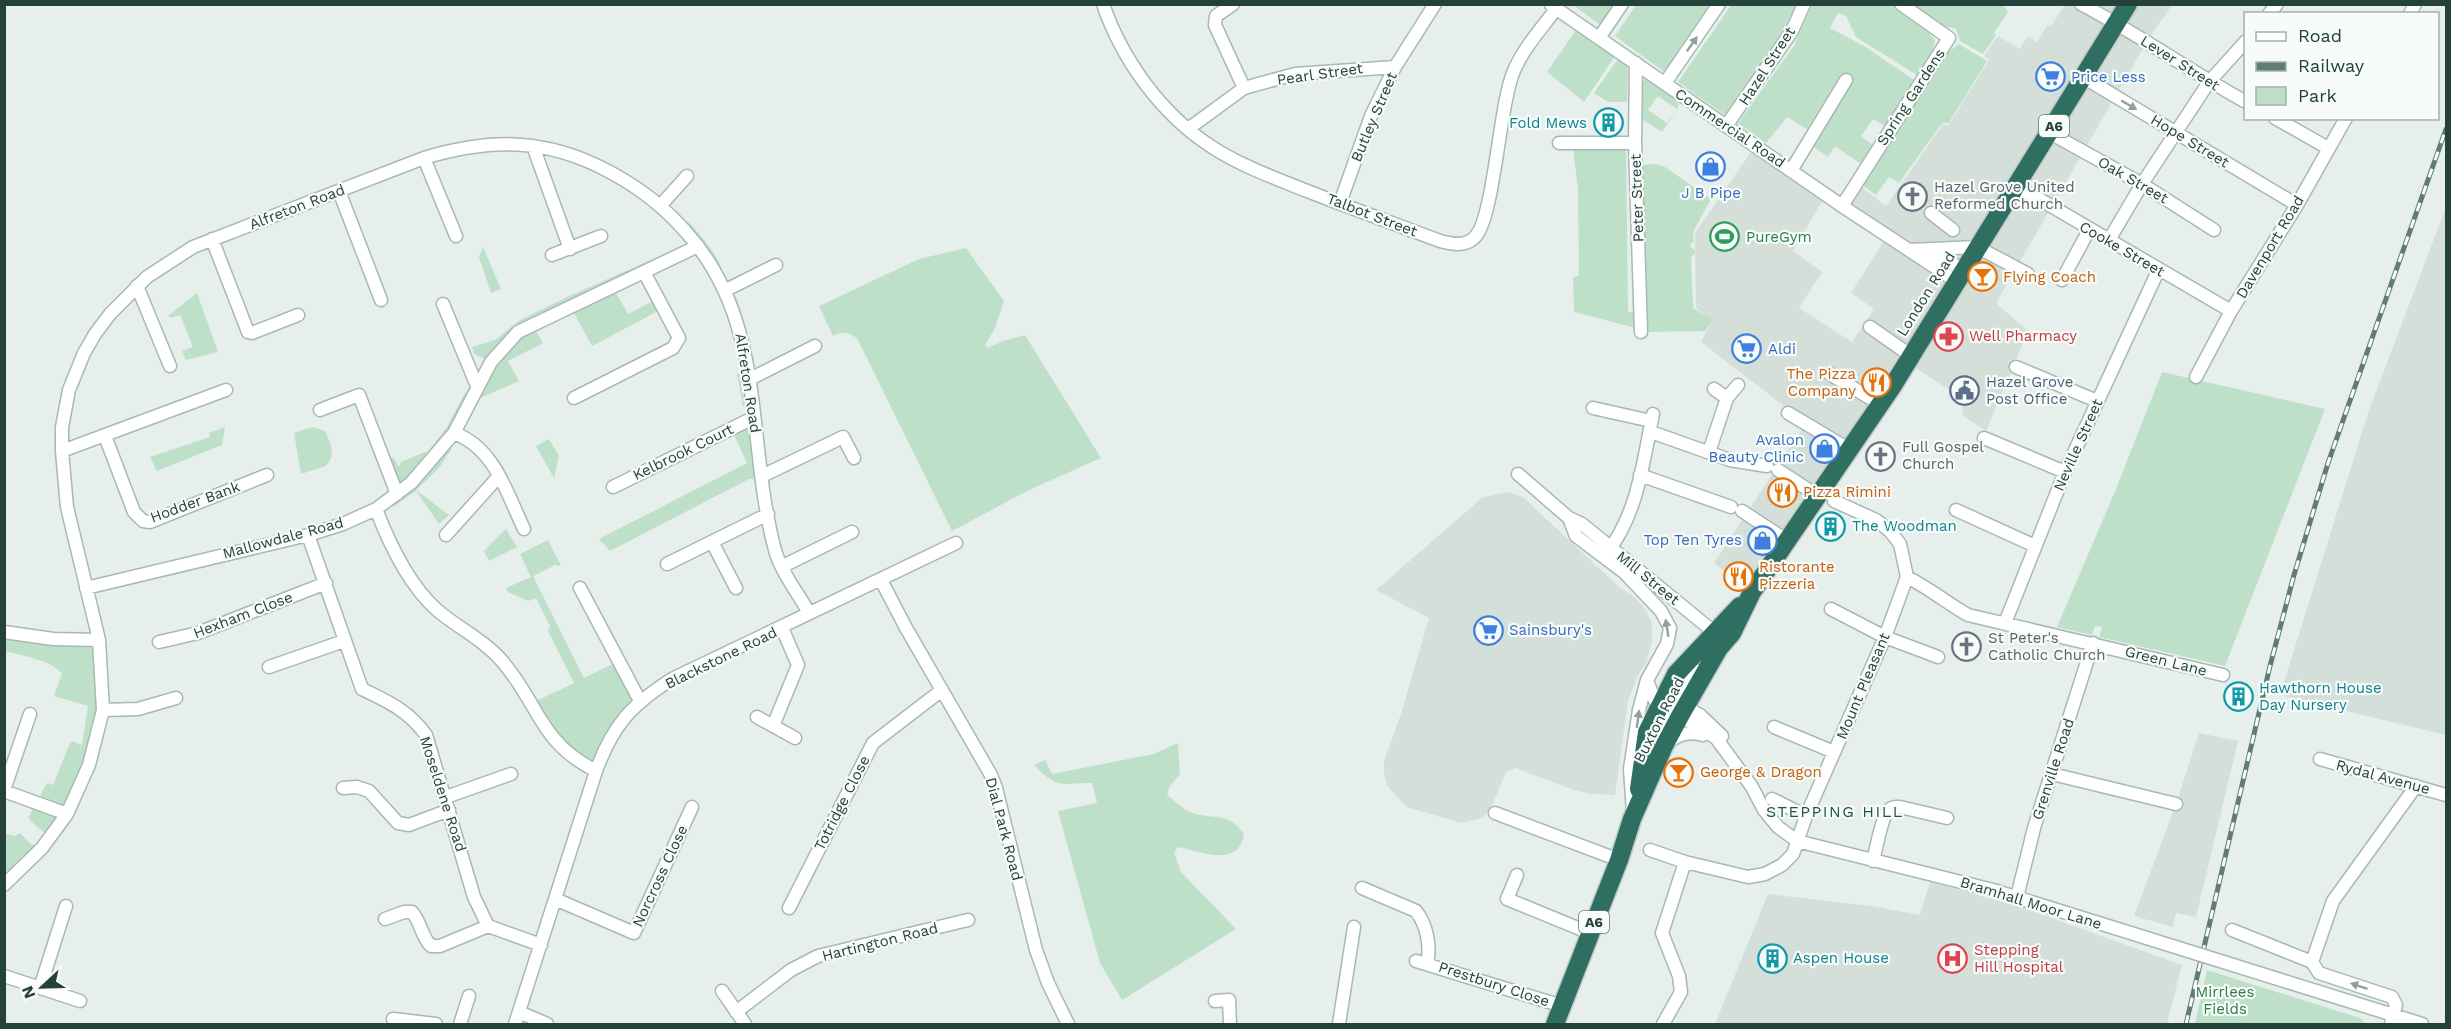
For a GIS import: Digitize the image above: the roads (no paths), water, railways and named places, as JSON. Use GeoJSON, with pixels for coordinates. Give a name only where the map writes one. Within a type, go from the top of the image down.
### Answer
{"type":"FeatureCollection","features":[{"type":"Feature","properties":{"kind":"highway","name":"London Road"},"geometry":{"type":"LineString","coordinates":[[1719,640],[1786,540],[1826,499],[1850,450],[2015,185],[2050,133],[2115,22],[2128,4]]}},
{"type":"Feature","properties":{"kind":"highway","name":"Buxton Road"},"geometry":{"type":"LineString","coordinates":[[1555,1024],[1632,819],[1664,746],[1674,709],[1676,674],[1719,640]]}},
{"type":"Feature","properties":{"kind":"highway","name":"Buxton Road"},"geometry":{"type":"LineString","coordinates":[[1632,819],[1643,769],[1641,759],[1647,732],[1674,709],[1719,640]]}},
{"type":"Feature","properties":{"kind":"street","name":"Talbot Street"},"geometry":{"type":"LineString","coordinates":[[1103,4],[1123,50],[1156,97],[1188,129],[1232,159],[1340,203],[1455,245],[1466,243],[1476,237],[1486,215],[1503,110],[1512,75],[1553,7]]}},
{"type":"Feature","properties":{"kind":"street"},"geometry":{"type":"LineString","coordinates":[[1233,4],[1216,16],[1215,25],[1244,88]]}},
{"type":"Feature","properties":{"kind":"street","name":"Butley Street"},"geometry":{"type":"LineString","coordinates":[[1340,203],[1371,116],[1395,67],[1435,4]]}},
{"type":"Feature","properties":{"kind":"street"},"geometry":{"type":"LineString","coordinates":[[1599,38],[1622,4]]}},
{"type":"Feature","properties":{"kind":"street"},"geometry":{"type":"LineString","coordinates":[[1665,83],[1719,4]]}},
{"type":"Feature","properties":{"kind":"street","name":"Hazel Street"},"geometry":{"type":"LineString","coordinates":[[1726,126],[1792,31],[1804,4]]}},
{"type":"Feature","properties":{"kind":"street","name":"Spring Gardens"},"geometry":{"type":"LineString","coordinates":[[1842,206],[1949,38],[1901,4]]}},
{"type":"Feature","properties":{"kind":"street","name":"Lever Street"},"geometry":{"type":"LineString","coordinates":[[2081,4],[2115,22],[2209,82],[2244,101]]}},
{"type":"Feature","properties":{"kind":"street","name":"Commercial Road"},"geometry":{"type":"LineString","coordinates":[[1553,7],[1842,206],[1911,250],[1959,275]]}},
{"type":"Feature","properties":{"kind":"street"},"geometry":{"type":"LineString","coordinates":[[2109,240],[2142,184],[2209,82],[2244,43]]}},
{"type":"Feature","properties":{"kind":"street","name":"Peter Street"},"geometry":{"type":"LineString","coordinates":[[1636,63],[1635,143],[1641,332]]}},
{"type":"Feature","properties":{"kind":"street","name":"Pearl Street"},"geometry":{"type":"LineString","coordinates":[[1188,129],[1244,88],[1295,74],[1395,67]]}},
{"type":"Feature","properties":{"kind":"street","name":"Hope Street"},"geometry":{"type":"LineString","coordinates":[[2083,77],[2296,205]]}},
{"type":"Feature","properties":{"kind":"street"},"geometry":{"type":"LineString","coordinates":[[1791,169],[1846,80]]}},
{"type":"Feature","properties":{"kind":"street"},"geometry":{"type":"LineString","coordinates":[[2278,120],[2328,148]]}},
{"type":"Feature","properties":{"kind":"street","name":"Davenport Road"},"geometry":{"type":"LineString","coordinates":[[2196,377],[2231,311],[2345,120]]}},
{"type":"Feature","properties":{"kind":"street","name":"Oak Street"},"geometry":{"type":"LineString","coordinates":[[2050,133],[2142,184],[2214,230]]}},
{"type":"Feature","properties":{"kind":"street","name":"Alfreton Road"},"geometry":{"type":"LineString","coordinates":[[4,885],[42,848],[66,814],[89,765],[103,710],[99,640],[66,507],[62,451],[62,427],[69,390],[75,372],[100,327],[137,286],[174,258],[212,239],[424,158],[459,148],[500,143],[544,147],[587,160],[638,186],[675,219],[698,246],[726,290],[742,339],[775,552],[809,613]]}},
{"type":"Feature","properties":{"kind":"street"},"geometry":{"type":"LineString","coordinates":[[1559,143],[1635,143]]}},
{"type":"Feature","properties":{"kind":"street"},"geometry":{"type":"LineString","coordinates":[[533,146],[570,249]]}},
{"type":"Feature","properties":{"kind":"street"},"geometry":{"type":"LineString","coordinates":[[424,158],[456,236]]}},
{"type":"Feature","properties":{"kind":"street"},"geometry":{"type":"LineString","coordinates":[[660,206],[687,176]]}},
{"type":"Feature","properties":{"kind":"street","name":"Cooke Street"},"geometry":{"type":"LineString","coordinates":[[2015,185],[2158,271],[2231,311]]}},
{"type":"Feature","properties":{"kind":"street"},"geometry":{"type":"LineString","coordinates":[[339,191],[381,300]]}},
{"type":"Feature","properties":{"kind":"street"},"geometry":{"type":"LineString","coordinates":[[1931,213],[1953,230]]}},
{"type":"Feature","properties":{"kind":"street"},"geometry":{"type":"LineString","coordinates":[[2062,280],[2089,230]]}},
{"type":"Feature","properties":{"kind":"street"},"geometry":{"type":"LineString","coordinates":[[552,255],[601,236]]}},
{"type":"Feature","properties":{"kind":"street"},"geometry":{"type":"LineString","coordinates":[[212,239],[248,332],[252,333],[298,315]]}},
{"type":"Feature","properties":{"kind":"street","name":"Mallowdale Road"},"geometry":{"type":"LineString","coordinates":[[87,588],[274,541],[308,535],[343,524],[376,508],[397,494],[432,460],[454,433],[491,362],[518,332],[698,246]]}},
{"type":"Feature","properties":{"kind":"street"},"geometry":{"type":"LineString","coordinates":[[1911,250],[1977,247],[2028,274]]}},
{"type":"Feature","properties":{"kind":"street"},"geometry":{"type":"LineString","coordinates":[[1927,248],[1959,275]]}},
{"type":"Feature","properties":{"kind":"street"},"geometry":{"type":"LineString","coordinates":[[726,290],[776,265]]}},
{"type":"Feature","properties":{"kind":"street","name":"Neville Street"},"geometry":{"type":"LineString","coordinates":[[2005,623],[2065,472],[2158,271]]}},
{"type":"Feature","properties":{"kind":"street"},"geometry":{"type":"LineString","coordinates":[[574,398],[673,348],[679,338],[644,272]]}},
{"type":"Feature","properties":{"kind":"street"},"geometry":{"type":"LineString","coordinates":[[137,286],[170,366]]}},
{"type":"Feature","properties":{"kind":"street"},"geometry":{"type":"LineString","coordinates":[[443,304],[477,386]]}},
{"type":"Feature","properties":{"kind":"street"},"geometry":{"type":"LineString","coordinates":[[1870,327],[1910,355]]}},
{"type":"Feature","properties":{"kind":"street"},"geometry":{"type":"LineString","coordinates":[[748,380],[815,346]]}},
{"type":"Feature","properties":{"kind":"street"},"geometry":{"type":"LineString","coordinates":[[2016,367],[2097,401]]}},
{"type":"Feature","properties":{"kind":"street"},"geometry":{"type":"LineString","coordinates":[[1830,374],[1880,404]]}},
{"type":"Feature","properties":{"kind":"street"},"geometry":{"type":"LineString","coordinates":[[1709,452],[1727,398],[1738,385]]}},
{"type":"Feature","properties":{"kind":"street"},"geometry":{"type":"LineString","coordinates":[[1714,389],[1727,398]]}},
{"type":"Feature","properties":{"kind":"street"},"geometry":{"type":"LineString","coordinates":[[62,451],[226,390]]}},
{"type":"Feature","properties":{"kind":"street"},"geometry":{"type":"LineString","coordinates":[[320,410],[359,396],[397,494]]}},
{"type":"Feature","properties":{"kind":"street"},"geometry":{"type":"LineString","coordinates":[[1593,408],[1651,423],[1730,460],[1772,468],[1826,499],[1876,520],[1890,531],[1899,544],[1907,577]]}},
{"type":"Feature","properties":{"kind":"street"},"geometry":{"type":"LineString","coordinates":[[1788,412],[1850,450]]}},
{"type":"Feature","properties":{"kind":"street","name":"Kelbrook Court"},"geometry":{"type":"LineString","coordinates":[[613,487],[753,417]]}},
{"type":"Feature","properties":{"kind":"street"},"geometry":{"type":"LineString","coordinates":[[1607,553],[1629,513],[1651,423]]}},
{"type":"Feature","properties":{"kind":"street"},"geometry":{"type":"LineString","coordinates":[[454,433],[467,438],[494,465],[524,529]]}},
{"type":"Feature","properties":{"kind":"street","name":"Hodder Bank"},"geometry":{"type":"LineString","coordinates":[[105,436],[134,512],[142,521],[150,522],[267,475]]}},
{"type":"Feature","properties":{"kind":"street"},"geometry":{"type":"LineString","coordinates":[[762,476],[843,437],[854,458]]}},
{"type":"Feature","properties":{"kind":"street"},"geometry":{"type":"LineString","coordinates":[[1984,438],[2065,472]]}},
{"type":"Feature","properties":{"kind":"street","name":"Mill Street"},"geometry":{"type":"LineString","coordinates":[[1518,474],[1569,518],[1582,524],[1661,610],[1669,623],[1670,633],[1667,644],[1647,680],[1639,710],[1630,769],[1632,819]]}},
{"type":"Feature","properties":{"kind":"street"},"geometry":{"type":"LineString","coordinates":[[1640,475],[1737,509],[1786,540]]}},
{"type":"Feature","properties":{"kind":"street"},"geometry":{"type":"LineString","coordinates":[[446,535],[499,476]]}},
{"type":"Feature","properties":{"kind":"street"},"geometry":{"type":"LineString","coordinates":[[376,508],[392,545],[424,595],[436,609],[502,660],[554,740],[575,760],[596,771]]}},
{"type":"Feature","properties":{"kind":"street"},"geometry":{"type":"LineString","coordinates":[[1956,510],[2035,546]]}},
{"type":"Feature","properties":{"kind":"street"},"geometry":{"type":"LineString","coordinates":[[666,564],[768,514]]}},
{"type":"Feature","properties":{"kind":"street"},"geometry":{"type":"LineString","coordinates":[[783,566],[852,532]]}},
{"type":"Feature","properties":{"kind":"street","name":"Moseldene Road"},"geometry":{"type":"LineString","coordinates":[[308,535],[362,689],[390,702],[415,719],[426,735],[474,897],[488,926]]}},
{"type":"Feature","properties":{"kind":"street"},"geometry":{"type":"LineString","coordinates":[[712,542],[736,588]]}},
{"type":"Feature","properties":{"kind":"street","name":"Blackstone Road"},"geometry":{"type":"LineString","coordinates":[[515,1024],[596,771],[610,736],[640,701],[672,679],[956,543]]}},
{"type":"Feature","properties":{"kind":"street","name":"Mill Street"},"geometry":{"type":"LineString","coordinates":[[1607,553],[1719,640]]}},
{"type":"Feature","properties":{"kind":"street","name":"Green Lane"},"geometry":{"type":"LineString","coordinates":[[1907,577],[1968,615],[2223,675]]}},
{"type":"Feature","properties":{"kind":"street","name":"Mount Pleasant"},"geometry":{"type":"LineString","coordinates":[[1797,841],[1885,637],[1907,577]]}},
{"type":"Feature","properties":{"kind":"street","name":"Dial Park Road"},"geometry":{"type":"LineString","coordinates":[[881,580],[996,788],[1036,950],[1048,983],[1068,1024]]}},
{"type":"Feature","properties":{"kind":"street","name":"Hexham Close"},"geometry":{"type":"LineString","coordinates":[[159,642],[198,633],[326,583]]}},
{"type":"Feature","properties":{"kind":"street"},"geometry":{"type":"LineString","coordinates":[[580,588],[640,701]]}},
{"type":"Feature","properties":{"kind":"street"},"geometry":{"type":"LineString","coordinates":[[1831,609],[1885,637],[1938,657]]}},
{"type":"Feature","properties":{"kind":"street"},"geometry":{"type":"LineString","coordinates":[[773,726],[798,665],[782,628]]}},
{"type":"Feature","properties":{"kind":"street"},"geometry":{"type":"LineString","coordinates":[[4,632],[53,639],[99,640]]}},
{"type":"Feature","properties":{"kind":"street"},"geometry":{"type":"LineString","coordinates":[[269,667],[344,641]]}},
{"type":"Feature","properties":{"kind":"street","name":"Grenville Road"},"geometry":{"type":"LineString","coordinates":[[2017,897],[2034,828],[2093,643]]}},
{"type":"Feature","properties":{"kind":"street"},"geometry":{"type":"LineString","coordinates":[[1647,680],[1652,697],[1716,738],[1734,761],[1764,810],[1778,827],[1797,841],[1793,854],[1787,860],[1765,874],[1748,877],[1685,862],[1650,850]]}},
{"type":"Feature","properties":{"kind":"street","name":"Totridge Close"},"geometry":{"type":"LineString","coordinates":[[789,908],[873,743],[942,690]]}},
{"type":"Feature","properties":{"kind":"street"},"geometry":{"type":"LineString","coordinates":[[103,710],[138,710],[176,698]]}},
{"type":"Feature","properties":{"kind":"street"},"geometry":{"type":"LineString","coordinates":[[1674,709],[1700,715],[1726,741],[1734,761]]}},
{"type":"Feature","properties":{"kind":"street"},"geometry":{"type":"LineString","coordinates":[[30,714],[4,790],[66,814]]}},
{"type":"Feature","properties":{"kind":"street"},"geometry":{"type":"LineString","coordinates":[[757,717],[795,738]]}},
{"type":"Feature","properties":{"kind":"street"},"geometry":{"type":"LineString","coordinates":[[1774,727],[1834,752]]}},
{"type":"Feature","properties":{"kind":"street"},"geometry":{"type":"LineString","coordinates":[[1664,746],[1676,737],[1691,732],[1716,738]]}},
{"type":"Feature","properties":{"kind":"street","name":"Rydal Avenue"},"geometry":{"type":"LineString","coordinates":[[2320,759],[2446,795]]}},
{"type":"Feature","properties":{"kind":"street"},"geometry":{"type":"LineString","coordinates":[[446,797],[511,774]]}},
{"type":"Feature","properties":{"kind":"street"},"geometry":{"type":"LineString","coordinates":[[2052,774],[2176,804]]}},
{"type":"Feature","properties":{"kind":"street"},"geometry":{"type":"LineString","coordinates":[[2312,962],[2333,901],[2416,786]]}},
{"type":"Feature","properties":{"kind":"street"},"geometry":{"type":"LineString","coordinates":[[343,788],[369,791],[398,824],[409,825],[449,810]]}},
{"type":"Feature","properties":{"kind":"street"},"geometry":{"type":"LineString","coordinates":[[1772,799],[1806,816]]}},
{"type":"Feature","properties":{"kind":"street","name":"Norcross Close"},"geometry":{"type":"LineString","coordinates":[[555,898],[634,933],[692,807]]}},
{"type":"Feature","properties":{"kind":"street"},"geometry":{"type":"LineString","coordinates":[[1873,861],[1885,817],[1892,807],[1947,818]]}},
{"type":"Feature","properties":{"kind":"street"},"geometry":{"type":"LineString","coordinates":[[1495,813],[1618,860]]}},
{"type":"Feature","properties":{"kind":"street","name":"Bramhall Moor Lane"},"geometry":{"type":"LineString","coordinates":[[1797,841],[2017,897],[2233,965],[2392,1021],[2422,1024]]}},
{"type":"Feature","properties":{"kind":"street"},"geometry":{"type":"LineString","coordinates":[[1663,1024],[1681,992],[1679,976],[1662,933],[1685,862]]}},
{"type":"Feature","properties":{"kind":"street"},"geometry":{"type":"LineString","coordinates":[[1517,875],[1507,899],[1590,933]]}},
{"type":"Feature","properties":{"kind":"street","name":"Prestbury Close"},"geometry":{"type":"LineString","coordinates":[[1362,888],[1416,911],[1422,919],[1429,954],[1421,962],[1562,1006]]}},
{"type":"Feature","properties":{"kind":"street"},"geometry":{"type":"LineString","coordinates":[[40,988],[66,906]]}},
{"type":"Feature","properties":{"kind":"street"},"geometry":{"type":"LineString","coordinates":[[385,920],[404,912],[412,912],[417,918],[425,939],[431,946],[440,946],[488,926],[541,945]]}},
{"type":"Feature","properties":{"kind":"street","name":"Hartington Road"},"geometry":{"type":"LineString","coordinates":[[736,1012],[791,970],[818,956],[968,921]]}},
{"type":"Feature","properties":{"kind":"street"},"geometry":{"type":"LineString","coordinates":[[1339,1024],[1354,927]]}},
{"type":"Feature","properties":{"kind":"street"},"geometry":{"type":"LineString","coordinates":[[2232,930],[2312,962],[2319,973],[2392,997],[2396,1005],[2392,1021]]}},
{"type":"Feature","properties":{"kind":"street"},"geometry":{"type":"LineString","coordinates":[[4,975],[80,1001]]}},
{"type":"Feature","properties":{"kind":"street"},"geometry":{"type":"LineString","coordinates":[[722,991],[745,1024]]}},
{"type":"Feature","properties":{"kind":"street"},"geometry":{"type":"LineString","coordinates":[[460,1024],[469,996]]}},
{"type":"Feature","properties":{"kind":"street"},"geometry":{"type":"LineString","coordinates":[[1215,1000],[1229,1000],[1230,1024]]}},
{"type":"Feature","properties":{"kind":"street"},"geometry":{"type":"LineString","coordinates":[[519,1012],[547,1024]]}},
{"type":"Feature","properties":{"kind":"street"},"geometry":{"type":"LineString","coordinates":[[393,1019],[436,1024]]}},
{"type":"Feature","properties":{"kind":"railway"},"geometry":{"type":"LineString","coordinates":[[2186,1024],[2270,666],[2294,575],[2328,463],[2446,129]]}},
{"type":"Feature","properties":{"kind":"place","name":"Price Less"},"geometry":{"type":"Point","coordinates":[2050,77]}},
{"type":"Feature","properties":{"kind":"place","name":"Fold Mews"},"geometry":{"type":"Point","coordinates":[1608,123]}},
{"type":"Feature","properties":{"kind":"place","name":"J B Pipe"},"geometry":{"type":"Point","coordinates":[1711,166]}},
{"type":"Feature","properties":{"kind":"place","name":"Hazel Grove United Reformed Church"},"geometry":{"type":"Point","coordinates":[1913,196]}},
{"type":"Feature","properties":{"kind":"place","name":"PureGym"},"geometry":{"type":"Point","coordinates":[1725,237]}},
{"type":"Feature","properties":{"kind":"place","name":"Flying Coach"},"geometry":{"type":"Point","coordinates":[1982,277]}},
{"type":"Feature","properties":{"kind":"place","name":"Well Pharmacy"},"geometry":{"type":"Point","coordinates":[1948,336]}},
{"type":"Feature","properties":{"kind":"place","name":"Aldi"},"geometry":{"type":"Point","coordinates":[1747,349]}},
{"type":"Feature","properties":{"kind":"place","name":"The Pizza Company"},"geometry":{"type":"Point","coordinates":[1877,383]}},
{"type":"Feature","properties":{"kind":"place","name":"Hazel Grove Post Office"},"geometry":{"type":"Point","coordinates":[1965,391]}},
{"type":"Feature","properties":{"kind":"place","name":"Avalon Beauty Clinic"},"geometry":{"type":"Point","coordinates":[1825,449]}},
{"type":"Feature","properties":{"kind":"place","name":"Full Gospel Church"},"geometry":{"type":"Point","coordinates":[1881,456]}},
{"type":"Feature","properties":{"kind":"place","name":"Pizza Rimini"},"geometry":{"type":"Point","coordinates":[1782,492]}},
{"type":"Feature","properties":{"kind":"place","name":"The Woodman"},"geometry":{"type":"Point","coordinates":[1831,526]}},
{"type":"Feature","properties":{"kind":"place","name":"Top Ten Tyres"},"geometry":{"type":"Point","coordinates":[1763,540]}},
{"type":"Feature","properties":{"kind":"place","name":"Ristorante Pizzeria"},"geometry":{"type":"Point","coordinates":[1738,576]}},
{"type":"Feature","properties":{"kind":"place","name":"Sainsbury's"},"geometry":{"type":"Point","coordinates":[1488,630]}},
{"type":"Feature","properties":{"kind":"place","name":"St Peter's Catholic Church"},"geometry":{"type":"Point","coordinates":[1967,647]}},
{"type":"Feature","properties":{"kind":"place","name":"Hawthorn House Day Nursery"},"geometry":{"type":"Point","coordinates":[2238,697]}},
{"type":"Feature","properties":{"kind":"place","name":"George & Dragon"},"geometry":{"type":"Point","coordinates":[1679,772]}},
{"type":"Feature","properties":{"kind":"place","name":"Aspen House"},"geometry":{"type":"Point","coordinates":[1772,958]}},
{"type":"Feature","properties":{"kind":"place","name":"Stepping Hill Hospital"},"geometry":{"type":"Point","coordinates":[1953,959]}},
{"type":"Feature","properties":{"kind":"district","name":"STEPPING HILL"},"geometry":{"type":"Point","coordinates":[1835,811]}},
{"type":"Feature","properties":{"kind":"park label","name":"Mirrlees Fields"},"geometry":{"type":"Point","coordinates":[2225,1000]}}]}
